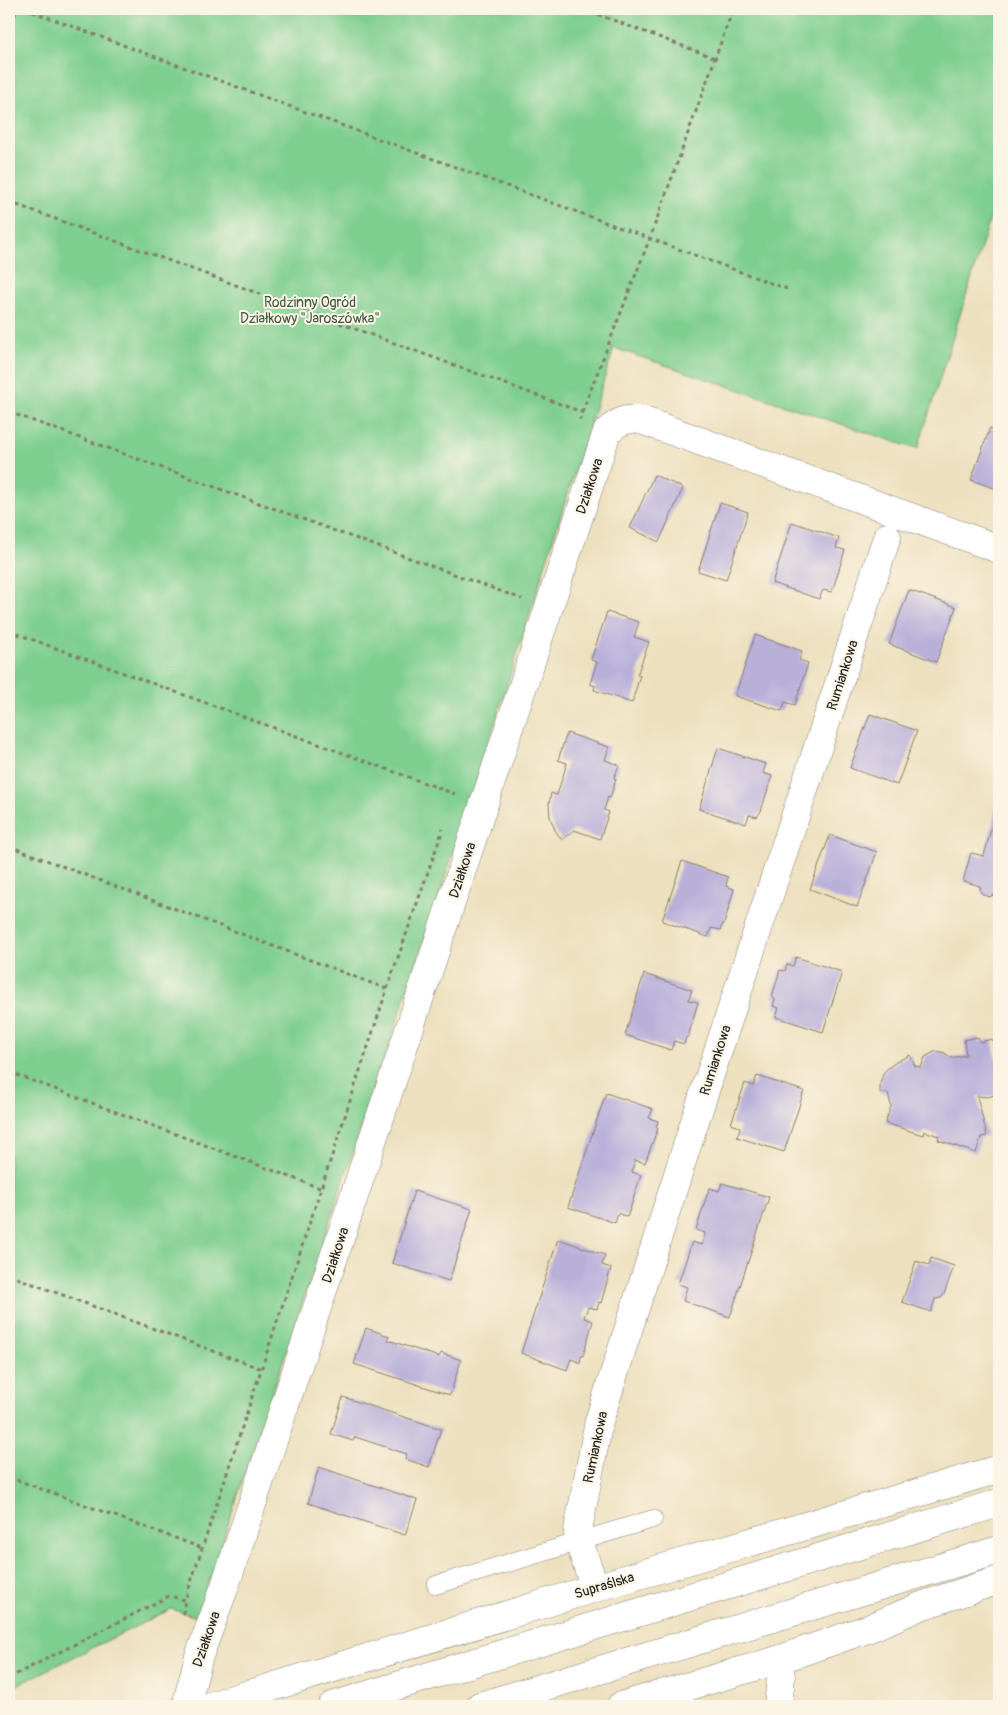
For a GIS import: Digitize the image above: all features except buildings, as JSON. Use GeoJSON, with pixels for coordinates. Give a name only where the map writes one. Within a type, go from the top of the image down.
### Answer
{"type":"FeatureCollection","features":[{"type":"Feature","properties":{"kind":"street","name":"Działkowa"},"geometry":{"type":"LineString","coordinates":[[186,1706],[199,1656],[225,1586],[607,432],[616,423],[631,418],[999,549]]}},
{"type":"Feature","properties":{"kind":"street","name":"Rumiankowa"},"geometry":{"type":"LineString","coordinates":[[595,1588],[579,1542],[578,1530],[599,1421],[887,537]]}},
{"type":"Feature","properties":{"kind":"street","name":"Supraślska"},"geometry":{"type":"LineString","coordinates":[[210,1706],[595,1588],[999,1469]]}},
{"type":"Feature","properties":{"kind":"street"},"geometry":{"type":"LineString","coordinates":[[332,1706],[999,1503]]}},
{"type":"Feature","properties":{"kind":"street"},"geometry":{"type":"LineString","coordinates":[[480,1706],[999,1550]]}},
{"type":"Feature","properties":{"kind":"street"},"geometry":{"type":"LineString","coordinates":[[621,1706],[778,1660],[870,1628],[939,1600],[999,1580]]}},
{"type":"Feature","properties":{"kind":"street"},"geometry":{"type":"LineString","coordinates":[[778,1660],[781,1677],[778,1706]]}},
{"type":"Feature","properties":{"kind":"lane"},"geometry":{"type":"LineString","coordinates":[[436,1585],[653,1519]]}},
{"type":"Feature","properties":{"kind":"path"},"geometry":{"type":"LineString","coordinates":[[9,31],[17,9]]}},
{"type":"Feature","properties":{"kind":"path"},"geometry":{"type":"LineString","coordinates":[[25,9],[788,289]]}},
{"type":"Feature","properties":{"kind":"path"},"geometry":{"type":"LineString","coordinates":[[583,9],[715,58]]}},
{"type":"Feature","properties":{"kind":"path"},"geometry":{"type":"LineString","coordinates":[[579,421],[650,238],[733,9]]}},
{"type":"Feature","properties":{"kind":"path"},"geometry":{"type":"LineString","coordinates":[[9,202],[582,412]]}},
{"type":"Feature","properties":{"kind":"path"},"geometry":{"type":"LineString","coordinates":[[9,412],[522,599],[519,608]]}},
{"type":"Feature","properties":{"kind":"path"},"geometry":{"type":"LineString","coordinates":[[9,632],[455,794],[458,785]]}},
{"type":"Feature","properties":{"kind":"path"},"geometry":{"type":"LineString","coordinates":[[182,1613],[320,1188],[446,822]]}},
{"type":"Feature","properties":{"kind":"path"},"geometry":{"type":"LineString","coordinates":[[9,846],[387,989]]}},
{"type":"Feature","properties":{"kind":"path"},"geometry":{"type":"LineString","coordinates":[[9,1072],[320,1188]]}},
{"type":"Feature","properties":{"kind":"path"},"geometry":{"type":"LineString","coordinates":[[9,1275],[262,1369]]}},
{"type":"Feature","properties":{"kind":"path"},"geometry":{"type":"LineString","coordinates":[[9,1477],[202,1548]]}},
{"type":"Feature","properties":{"kind":"path"},"geometry":{"type":"LineString","coordinates":[[9,1678],[169,1596],[185,1600]]}},
{"type":"Feature","properties":{"kind":"green space","name":"Rodzinny Ogród Działkowy \"Jaroszówka\""},"geometry":{"type":"Polygon","coordinates":[[[9,9],[999,9],[999,191],[918,448],[904,445],[614,348],[459,836],[197,1617],[171,1609],[9,1689],[9,9]]]}}]}
